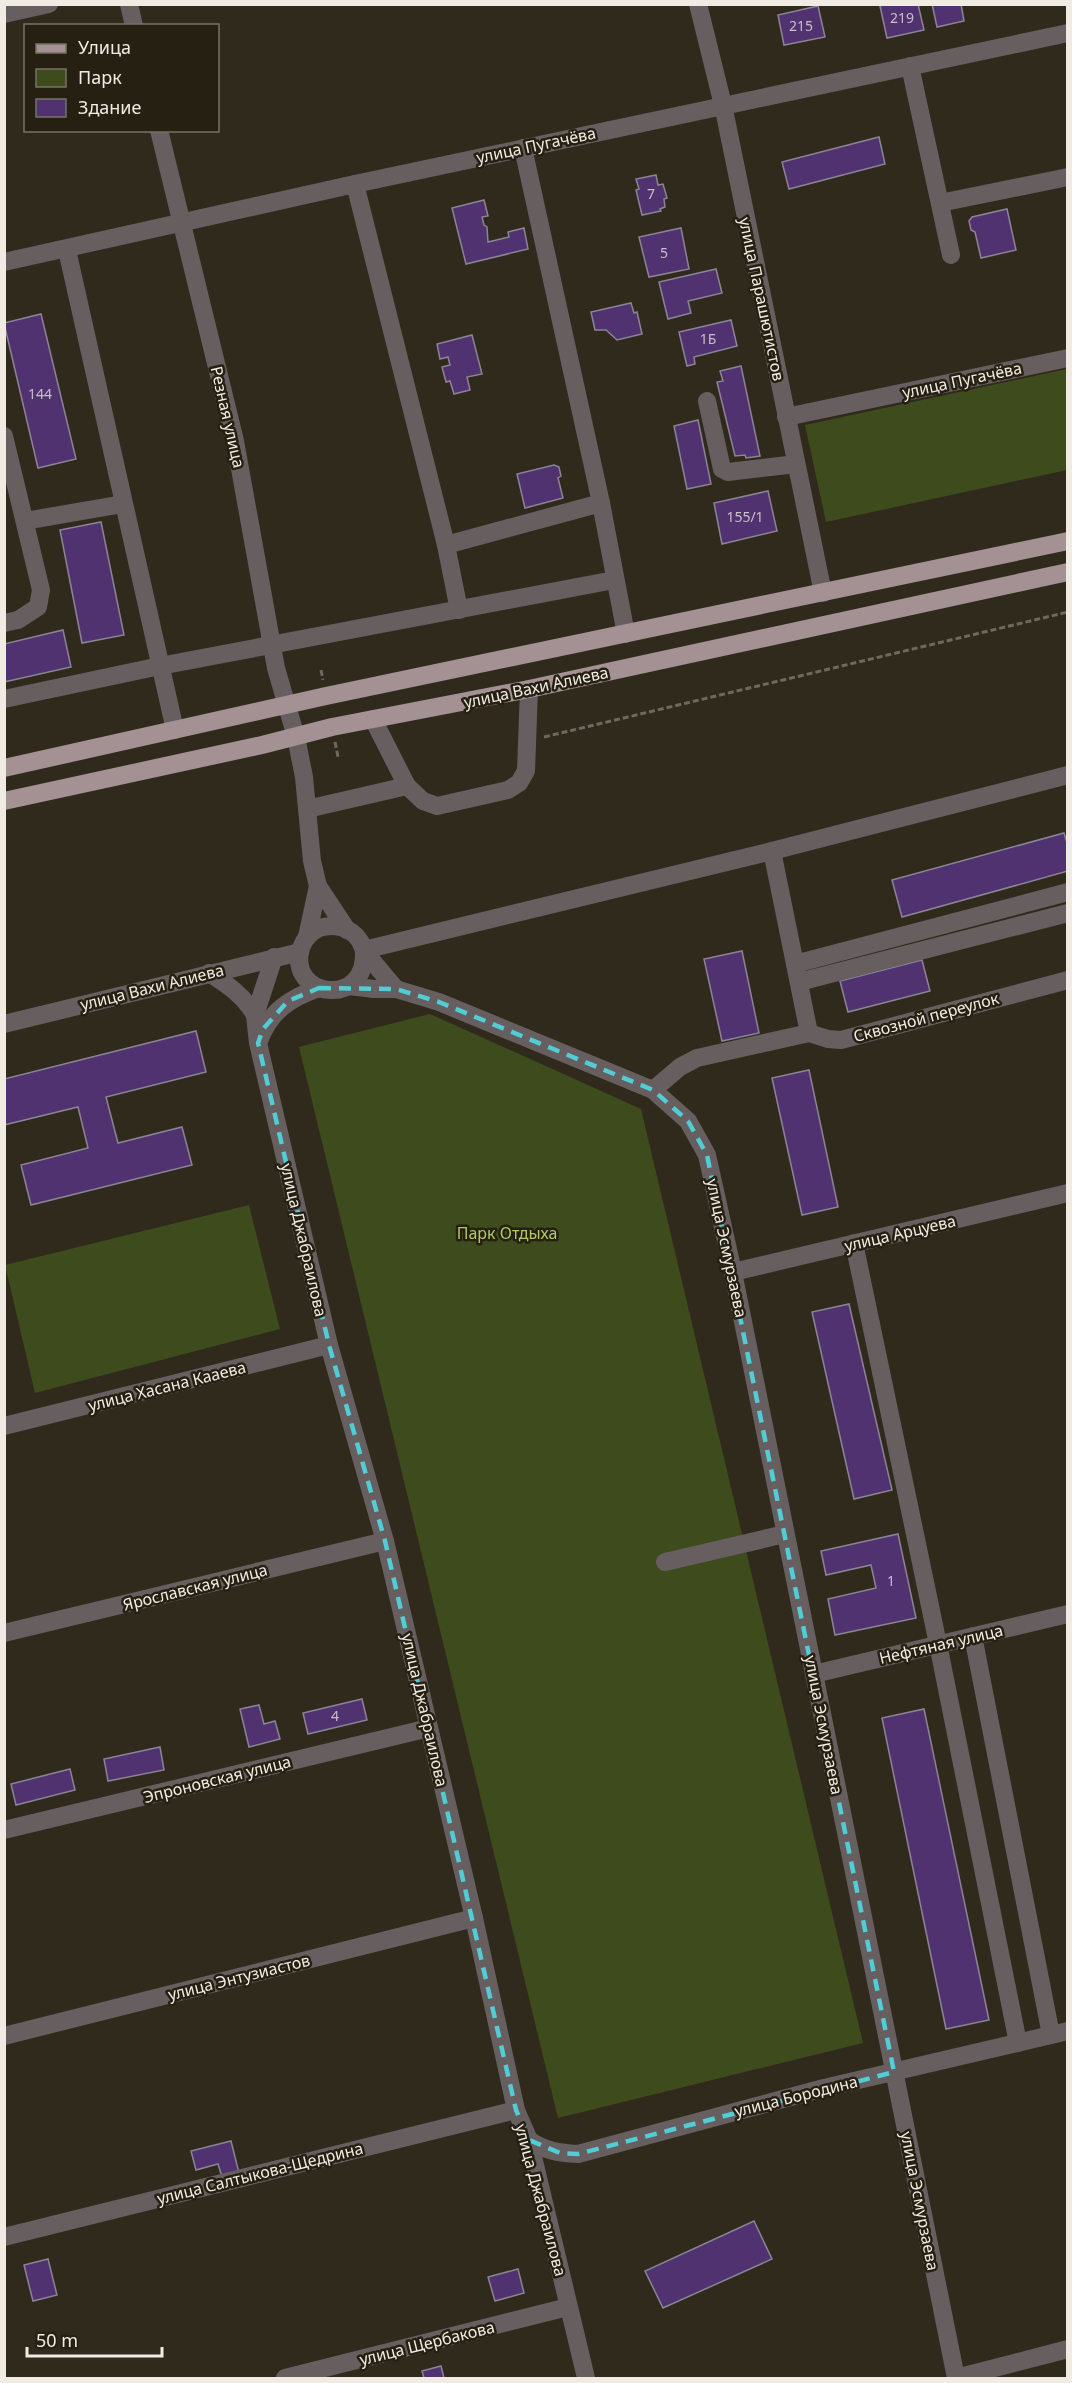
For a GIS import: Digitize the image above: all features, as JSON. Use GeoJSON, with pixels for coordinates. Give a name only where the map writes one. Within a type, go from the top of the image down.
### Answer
{"type":"FeatureCollection","features":[{"type":"Feature","properties":{"kind":"main road","name":"улица Вахи Алиева"},"geometry":{"type":"LineString","coordinates":[[4,768],[1068,540]]}},
{"type":"Feature","properties":{"kind":"main road","name":"улица Вахи Алиева"},"geometry":{"type":"LineString","coordinates":[[4,801],[373,719],[529,688],[1068,572]]}},
{"type":"Feature","properties":{"kind":"street"},"geometry":{"type":"LineString","coordinates":[[4,14],[49,4]]}},
{"type":"Feature","properties":{"kind":"street"},"geometry":{"type":"LineString","coordinates":[[129,4],[134,24]]}},
{"type":"Feature","properties":{"kind":"street","name":"улица Парашютистов"},"geometry":{"type":"LineString","coordinates":[[698,4],[723,105],[824,593]]}},
{"type":"Feature","properties":{"kind":"street","name":"улица Пугачёва"},"geometry":{"type":"LineString","coordinates":[[4,262],[67,250],[181,222],[355,184],[1068,33]]}},
{"type":"Feature","properties":{"kind":"street"},"geometry":{"type":"LineString","coordinates":[[910,66],[951,255]]}},
{"type":"Feature","properties":{"kind":"street","name":"Резная улица"},"geometry":{"type":"LineString","coordinates":[[159,132],[235,441],[273,646],[296,736],[312,861],[318,886]]}},
{"type":"Feature","properties":{"kind":"street"},"geometry":{"type":"LineString","coordinates":[[523,148],[601,503],[626,634]]}},
{"type":"Feature","properties":{"kind":"street"},"geometry":{"type":"LineString","coordinates":[[940,203],[1068,177]]}},
{"type":"Feature","properties":{"kind":"street"},"geometry":{"type":"LineString","coordinates":[[355,184],[446,545],[459,610]]}},
{"type":"Feature","properties":{"kind":"street"},"geometry":{"type":"LineString","coordinates":[[67,250],[175,730]]}},
{"type":"Feature","properties":{"kind":"street","name":"улица Пугачёва"},"geometry":{"type":"LineString","coordinates":[[786,417],[1068,358]]}},
{"type":"Feature","properties":{"kind":"street"},"geometry":{"type":"LineString","coordinates":[[707,401],[722,469],[728,472],[796,464]]}},
{"type":"Feature","properties":{"kind":"street"},"geometry":{"type":"LineString","coordinates":[[4,436],[41,590],[38,607],[18,620],[4,623]]}},
{"type":"Feature","properties":{"kind":"street"},"geometry":{"type":"LineString","coordinates":[[446,545],[601,503]]}},
{"type":"Feature","properties":{"kind":"street"},"geometry":{"type":"LineString","coordinates":[[25,521],[123,504]]}},
{"type":"Feature","properties":{"kind":"street"},"geometry":{"type":"LineString","coordinates":[[4,699],[160,666],[614,580]]}},
{"type":"Feature","properties":{"kind":"street"},"geometry":{"type":"LineString","coordinates":[[373,719],[407,786],[423,801],[437,806],[507,790],[519,783],[526,771],[529,688]]}},
{"type":"Feature","properties":{"kind":"street"},"geometry":{"type":"LineString","coordinates":[[364,951],[772,851],[1068,775]]}},
{"type":"Feature","properties":{"kind":"street"},"geometry":{"type":"LineString","coordinates":[[307,809],[407,786]]}},
{"type":"Feature","properties":{"kind":"street"},"geometry":{"type":"LineString","coordinates":[[772,851],[809,1033]]}},
{"type":"Feature","properties":{"kind":"street"},"geometry":{"type":"LineString","coordinates":[[318,886],[347,930],[360,941],[364,951],[396,989]]}},
{"type":"Feature","properties":{"kind":"street"},"geometry":{"type":"LineString","coordinates":[[318,886],[300,966],[304,975],[319,988]]}},
{"type":"Feature","properties":{"kind":"street"},"geometry":{"type":"LineString","coordinates":[[797,973],[1068,892]]}},
{"type":"Feature","properties":{"kind":"street"},"geometry":{"type":"LineString","coordinates":[[797,973],[1068,913]]}},
{"type":"Feature","properties":{"kind":"street"},"geometry":{"type":"LineString","coordinates":[[304,944],[324,926],[335,926],[347,930]]}},
{"type":"Feature","properties":{"kind":"street","name":"улица Вахи Алиева"},"geometry":{"type":"LineString","coordinates":[[4,1024],[274,957],[304,944]]}},
{"type":"Feature","properties":{"kind":"street"},"geometry":{"type":"LineString","coordinates":[[258,1043],[263,1029],[279,1008],[288,1001],[319,988],[339,990],[349,986],[362,971],[364,951]]}},
{"type":"Feature","properties":{"kind":"street","name":"улица Джабраилова"},"geometry":{"type":"LineString","coordinates":[[274,957],[255,1015],[258,1043],[329,1345],[385,1541],[474,1918],[516,2110],[529,2140],[586,2379]]}},
{"type":"Feature","properties":{"kind":"street"},"geometry":{"type":"LineString","coordinates":[[209,973],[230,986],[255,1015]]}},
{"type":"Feature","properties":{"kind":"street","name":"Сквозной переулок"},"geometry":{"type":"LineString","coordinates":[[653,1090],[680,1067],[697,1058],[809,1033],[841,1040],[1068,980]]}},
{"type":"Feature","properties":{"kind":"street","name":"улица Эсмурзаева"},"geometry":{"type":"LineString","coordinates":[[349,986],[396,989],[440,1002],[653,1090],[688,1121],[707,1155],[733,1272],[956,2378]]}},
{"type":"Feature","properties":{"kind":"street","name":"улица Арцуева"},"geometry":{"type":"LineString","coordinates":[[733,1272],[854,1243],[1067,1198]]}},
{"type":"Feature","properties":{"kind":"street"},"geometry":{"type":"LineString","coordinates":[[854,1243],[1018,2043]]}},
{"type":"Feature","properties":{"kind":"street","name":"улица Хасана Кааева"},"geometry":{"type":"LineString","coordinates":[[4,1426],[329,1345]]}},
{"type":"Feature","properties":{"kind":"street"},"geometry":{"type":"LineString","coordinates":[[665,1562],[786,1534]]}},
{"type":"Feature","properties":{"kind":"street","name":"Ярославская улица"},"geometry":{"type":"LineString","coordinates":[[4,1633],[385,1541]]}},
{"type":"Feature","properties":{"kind":"street","name":"Нефтяная улица"},"geometry":{"type":"LineString","coordinates":[[814,1674],[1068,1614]]}},
{"type":"Feature","properties":{"kind":"street"},"geometry":{"type":"LineString","coordinates":[[973,1636],[1059,2033]]}},
{"type":"Feature","properties":{"kind":"street","name":"Эпроновская улица"},"geometry":{"type":"LineString","coordinates":[[4,1830],[429,1728]]}},
{"type":"Feature","properties":{"kind":"street","name":"улица Энтузиастов"},"geometry":{"type":"LineString","coordinates":[[4,2037],[474,1918]]}},
{"type":"Feature","properties":{"kind":"street","name":"улица Бородина"},"geometry":{"type":"LineString","coordinates":[[529,2140],[541,2149],[578,2154],[894,2072],[1059,2033]]}},
{"type":"Feature","properties":{"kind":"street","name":"улица Салтыкова-Щедрина"},"geometry":{"type":"LineString","coordinates":[[4,2237],[516,2110]]}},
{"type":"Feature","properties":{"kind":"street","name":"улица Щербакова"},"geometry":{"type":"LineString","coordinates":[[285,2379],[568,2307]]}},
{"type":"Feature","properties":{"kind":"street"},"geometry":{"type":"LineString","coordinates":[[956,2378],[1068,2349]]}},
{"type":"Feature","properties":{"kind":"path"},"geometry":{"type":"LineString","coordinates":[[528,741],[1068,612]]}},
{"type":"Feature","properties":{"kind":"highlighted area"},"geometry":{"type":"Polygon","coordinates":[[[319,988],[396,989],[439,1002],[653,1090],[688,1121],[707,1155],[894,2072],[578,2154],[560,2153],[529,2140],[516,2110],[385,1541],[329,1345],[258,1043],[263,1029],[288,1001],[319,988]]]}},
{"type":"Feature","properties":{"kind":"green space"},"geometry":{"type":"Polygon","coordinates":[[[1067,369],[1067,470],[826,522],[805,425],[1067,369]]]}},
{"type":"Feature","properties":{"kind":"green space","name":"Парк Отдыха"},"geometry":{"type":"Polygon","coordinates":[[[430,1014],[641,1109],[863,2043],[558,2118],[299,1047],[430,1014]]]}},
{"type":"Feature","properties":{"kind":"green space"},"geometry":{"type":"Polygon","coordinates":[[[249,1205],[280,1329],[35,1393],[5,1265],[249,1205]]]}},
{"type":"Feature","properties":{"kind":"building"},"geometry":{"type":"Polygon","coordinates":[[[918,4],[924,30],[887,38],[880,6],[918,4]]]}},
{"type":"Feature","properties":{"kind":"building"},"geometry":{"type":"Polygon","coordinates":[[[932,4],[961,4],[964,21],[937,27],[932,4]]]}},
{"type":"Feature","properties":{"kind":"building"},"geometry":{"type":"Polygon","coordinates":[[[818,6],[825,37],[784,45],[778,15],[818,6]]]}},
{"type":"Feature","properties":{"kind":"building"},"geometry":{"type":"Polygon","coordinates":[[[879,137],[885,164],[789,189],[782,162],[879,137]]]}},
{"type":"Feature","properties":{"kind":"building"},"geometry":{"type":"Polygon","coordinates":[[[656,175],[658,185],[663,184],[667,198],[664,199],[665,207],[660,209],[661,211],[642,215],[636,190],[639,189],[636,179],[656,175]]]}},
{"type":"Feature","properties":{"kind":"building"},"geometry":{"type":"Polygon","coordinates":[[[484,200],[488,216],[482,217],[487,227],[488,242],[509,237],[508,232],[524,228],[528,249],[466,264],[452,208],[484,200]]]}},
{"type":"Feature","properties":{"kind":"building"},"geometry":{"type":"Polygon","coordinates":[[[1007,209],[1016,250],[981,258],[975,232],[971,230],[969,221],[972,217],[1007,209]]]}},
{"type":"Feature","properties":{"kind":"building"},"geometry":{"type":"Polygon","coordinates":[[[681,228],[689,269],[649,277],[639,237],[681,228]]]}},
{"type":"Feature","properties":{"kind":"building"},"geometry":{"type":"Polygon","coordinates":[[[716,269],[722,293],[688,301],[691,313],[668,319],[659,282],[716,269]]]}},
{"type":"Feature","properties":{"kind":"building"},"geometry":{"type":"Polygon","coordinates":[[[631,303],[634,313],[637,312],[642,334],[617,340],[606,330],[595,330],[591,312],[631,303]]]}},
{"type":"Feature","properties":{"kind":"building"},"geometry":{"type":"Polygon","coordinates":[[[41,314],[76,459],[38,468],[4,323],[41,314]]]}},
{"type":"Feature","properties":{"kind":"building"},"geometry":{"type":"Polygon","coordinates":[[[731,320],[737,346],[694,357],[695,364],[687,366],[679,332],[731,320]]]}},
{"type":"Feature","properties":{"kind":"building"},"geometry":{"type":"Polygon","coordinates":[[[472,335],[482,374],[467,377],[470,390],[454,394],[450,381],[446,382],[442,367],[450,365],[448,357],[440,359],[437,344],[472,335]]]}},
{"type":"Feature","properties":{"kind":"building"},"geometry":{"type":"Polygon","coordinates":[[[741,366],[760,456],[746,458],[745,455],[735,456],[717,382],[723,381],[720,371],[741,366]]]}},
{"type":"Feature","properties":{"kind":"building"},"geometry":{"type":"Polygon","coordinates":[[[698,420],[711,484],[687,489],[674,426],[698,420]]]}},
{"type":"Feature","properties":{"kind":"building"},"geometry":{"type":"Polygon","coordinates":[[[554,465],[559,467],[561,476],[558,478],[563,498],[525,508],[517,474],[554,465]]]}},
{"type":"Feature","properties":{"kind":"building"},"geometry":{"type":"Polygon","coordinates":[[[768,491],[777,531],[722,544],[714,503],[768,491]]]}},
{"type":"Feature","properties":{"kind":"building"},"geometry":{"type":"Polygon","coordinates":[[[101,522],[124,635],[82,643],[60,530],[101,522]]]}},
{"type":"Feature","properties":{"kind":"building"},"geometry":{"type":"Polygon","coordinates":[[[63,630],[71,667],[4,682],[4,644],[63,630]]]}},
{"type":"Feature","properties":{"kind":"building"},"geometry":{"type":"Polygon","coordinates":[[[1064,833],[1068,846],[1068,871],[902,917],[892,880],[1064,833]]]}},
{"type":"Feature","properties":{"kind":"building"},"geometry":{"type":"Polygon","coordinates":[[[742,951],[759,1033],[722,1041],[704,959],[742,951]]]}},
{"type":"Feature","properties":{"kind":"building"},"geometry":{"type":"Polygon","coordinates":[[[922,960],[930,991],[848,1012],[840,981],[922,960]]]}},
{"type":"Feature","properties":{"kind":"building"},"geometry":{"type":"Polygon","coordinates":[[[196,1031],[206,1072],[106,1097],[118,1143],[182,1127],[192,1165],[31,1205],[21,1165],[88,1148],[78,1107],[4,1125],[4,1079],[196,1031]]]}},
{"type":"Feature","properties":{"kind":"building"},"geometry":{"type":"Polygon","coordinates":[[[809,1070],[838,1207],[802,1215],[772,1078],[809,1070]]]}},
{"type":"Feature","properties":{"kind":"building"},"geometry":{"type":"Polygon","coordinates":[[[849,1304],[892,1490],[854,1499],[812,1312],[849,1304]]]}},
{"type":"Feature","properties":{"kind":"building"},"geometry":{"type":"Polygon","coordinates":[[[898,1534],[916,1618],[835,1635],[828,1599],[876,1588],[871,1565],[826,1575],[821,1551],[898,1534]]]}},
{"type":"Feature","properties":{"kind":"building"},"geometry":{"type":"Polygon","coordinates":[[[362,1699],[367,1720],[308,1734],[303,1713],[362,1699]]]}},
{"type":"Feature","properties":{"kind":"building"},"geometry":{"type":"Polygon","coordinates":[[[259,1705],[264,1724],[275,1721],[280,1739],[249,1747],[240,1709],[259,1705]]]}},
{"type":"Feature","properties":{"kind":"building"},"geometry":{"type":"Polygon","coordinates":[[[924,1709],[989,2020],[946,2029],[882,1718],[924,1709]]]}},
{"type":"Feature","properties":{"kind":"building"},"geometry":{"type":"Polygon","coordinates":[[[160,1747],[164,1770],[108,1781],[104,1759],[160,1747]]]}},
{"type":"Feature","properties":{"kind":"building"},"geometry":{"type":"Polygon","coordinates":[[[70,1769],[75,1790],[16,1805],[11,1784],[70,1769]]]}},
{"type":"Feature","properties":{"kind":"building"},"geometry":{"type":"Polygon","coordinates":[[[231,2141],[239,2173],[222,2177],[218,2164],[196,2170],[191,2151],[231,2141]]]}},
{"type":"Feature","properties":{"kind":"building"},"geometry":{"type":"Polygon","coordinates":[[[754,2221],[772,2259],[663,2308],[645,2271],[754,2221]]]}},
{"type":"Feature","properties":{"kind":"building"},"geometry":{"type":"Polygon","coordinates":[[[48,2259],[57,2295],[33,2301],[24,2265],[48,2259]]]}},
{"type":"Feature","properties":{"kind":"building"},"geometry":{"type":"Polygon","coordinates":[[[518,2269],[524,2293],[495,2301],[488,2277],[518,2269]]]}},
{"type":"Feature","properties":{"kind":"building"},"geometry":{"type":"Polygon","coordinates":[[[441,2366],[444,2378],[424,2378],[422,2371],[441,2366]]]}}]}
